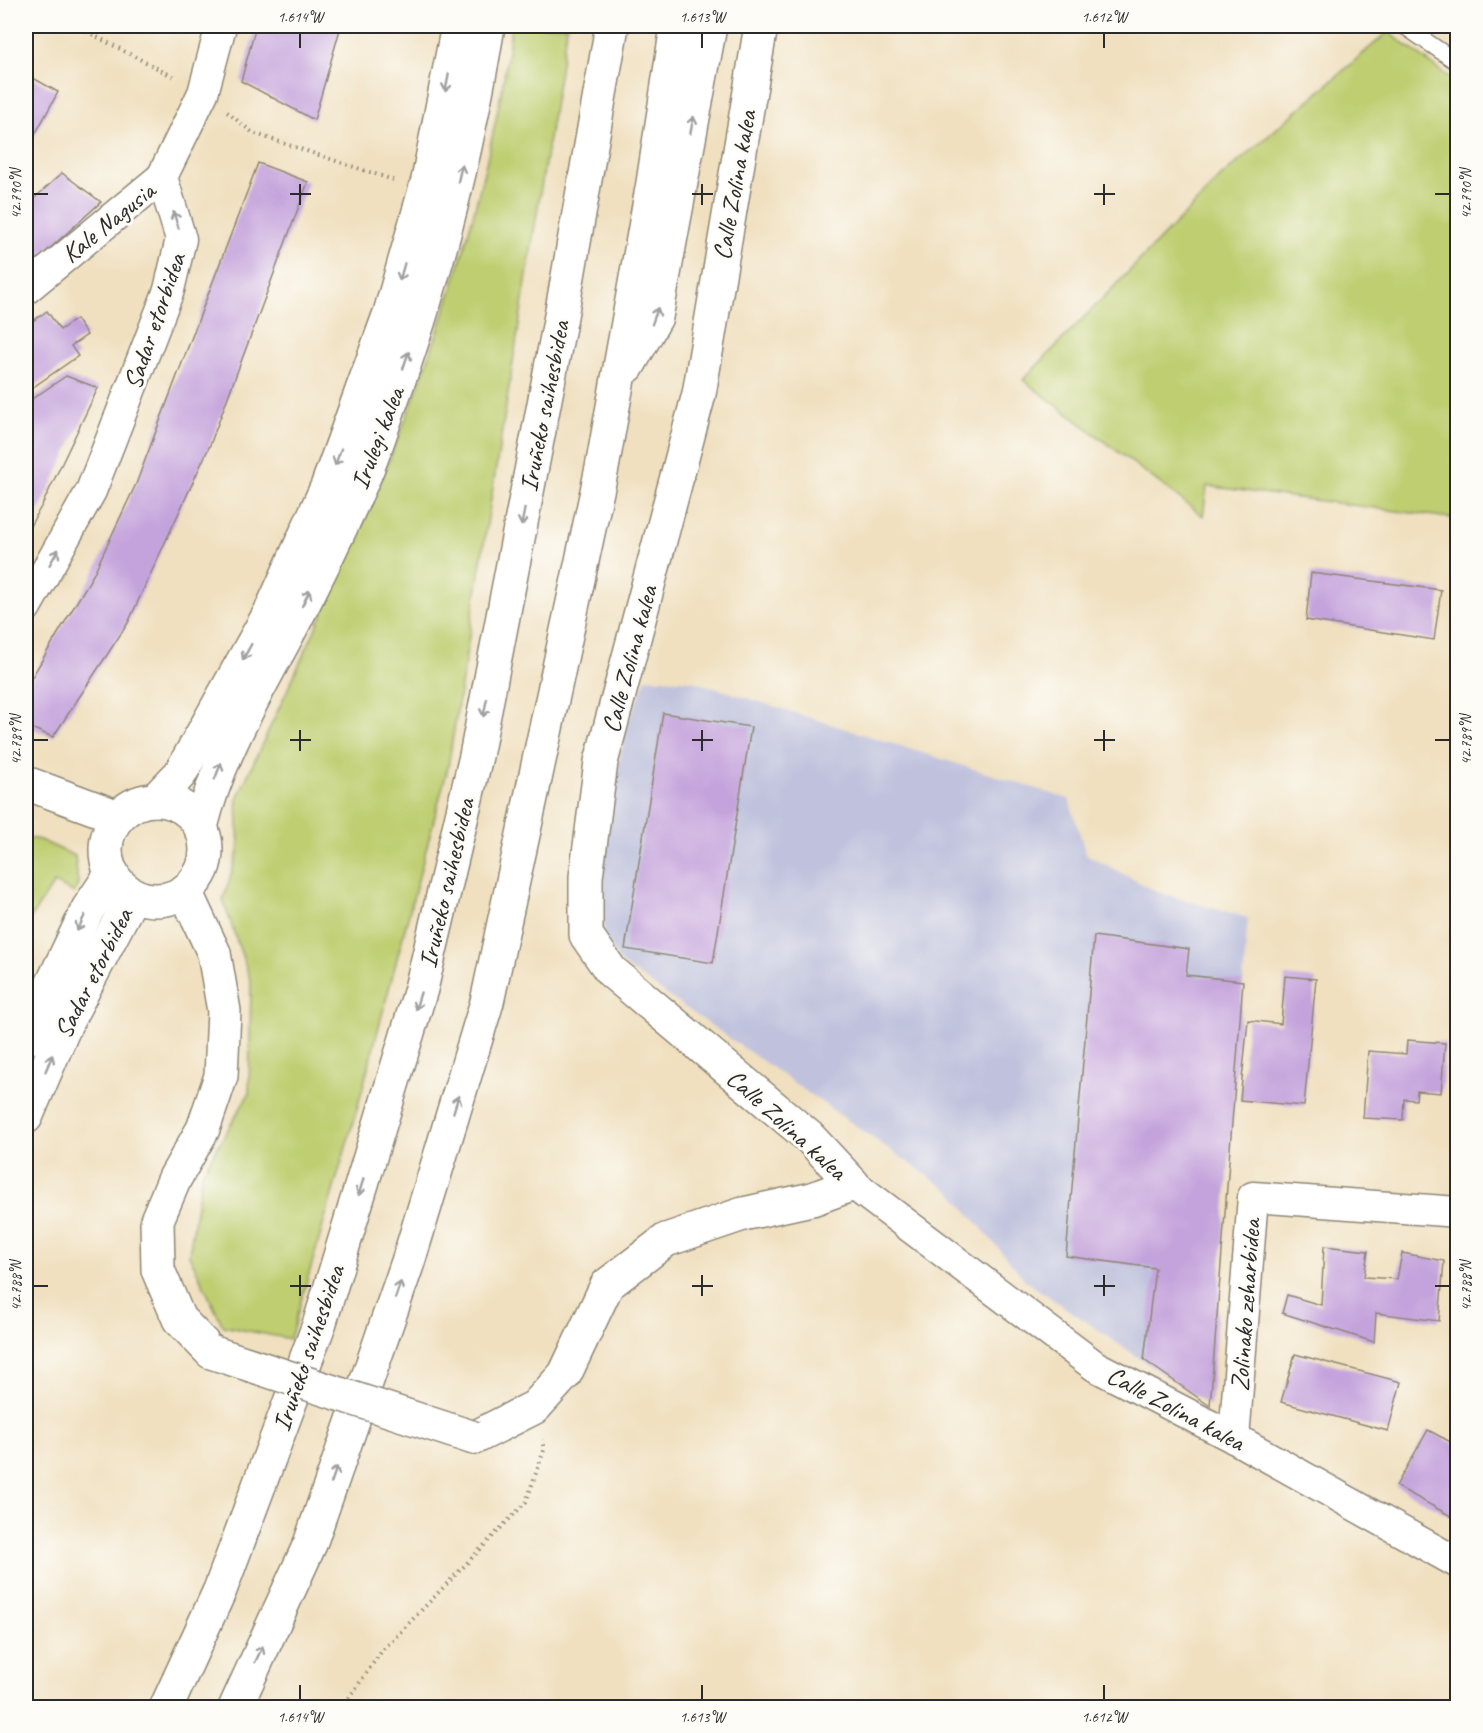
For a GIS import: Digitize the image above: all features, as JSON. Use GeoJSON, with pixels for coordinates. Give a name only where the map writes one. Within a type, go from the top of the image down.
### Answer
{"type":"FeatureCollection","features":[{"type":"Feature","properties":{"kind":"main road","name":"Irulegi kalea"},"geometry":{"type":"LineString","coordinates":[[155,800],[180,774],[271,611],[327,487],[390,313],[425,190],[458,26]]}},
{"type":"Feature","properties":{"kind":"main road","name":"Irulegi kalea"},"geometry":{"type":"LineString","coordinates":[[201,827],[209,794],[226,750],[294,623],[363,477],[408,356],[447,226],[475,106],[488,26]]}},
{"type":"Feature","properties":{"kind":"main road"},"geometry":{"type":"LineString","coordinates":[[561,316],[581,84],[590,26]]}},
{"type":"Feature","properties":{"kind":"main road","name":"Iruñeko saihesbidea"},"geometry":{"type":"LineString","coordinates":[[166,1707],[220,1590],[320,1322],[421,989],[476,756],[561,316],[612,26]]}},
{"type":"Feature","properties":{"kind":"main road"},"geometry":{"type":"LineString","coordinates":[[235,1707],[310,1544],[408,1262],[487,1002],[602,468],[653,183],[676,26]]}},
{"type":"Feature","properties":{"kind":"main road"},"geometry":{"type":"LineString","coordinates":[[617,385],[656,317],[710,26]]}},
{"type":"Feature","properties":{"kind":"main road","name":"Calle Zolina kalea"},"geometry":{"type":"LineString","coordinates":[[185,891],[214,953],[224,1011],[221,1076],[203,1128],[175,1178],[157,1220],[158,1270],[179,1319],[211,1352],[474,1438],[535,1407],[565,1374],[608,1285],[666,1240],[743,1214],[812,1199],[853,1184],[809,1137],[611,971],[586,935],[586,877],[601,762],[699,393],[760,26]]}},
{"type":"Feature","properties":{"kind":"main road"},"geometry":{"type":"LineString","coordinates":[[26,783],[118,818]]}},
{"type":"Feature","properties":{"kind":"main road"},"geometry":{"type":"LineString","coordinates":[[155,800],[171,802],[187,810],[201,827],[206,846],[206,861],[200,875],[185,891],[171,898],[150,900],[122,884],[106,854],[108,836],[125,810],[155,800]]}},
{"type":"Feature","properties":{"kind":"main road","name":"Sadar etorbidea"},"geometry":{"type":"LineString","coordinates":[[26,1039],[88,909],[122,884]]}},
{"type":"Feature","properties":{"kind":"main road","name":"Sadar etorbidea"},"geometry":{"type":"LineString","coordinates":[[26,1117],[122,884]]}},
{"type":"Feature","properties":{"kind":"street"},"geometry":{"type":"LineString","coordinates":[[162,177],[203,93],[221,26]]}},
{"type":"Feature","properties":{"kind":"street","name":"Kale Nagusia"},"geometry":{"type":"LineString","coordinates":[[26,289],[162,177]]}},
{"type":"Feature","properties":{"kind":"street","name":"Sadar etorbidea"},"geometry":{"type":"LineString","coordinates":[[26,608],[92,491],[169,290],[182,238],[162,177]]}},
{"type":"Feature","properties":{"kind":"street","name":"Calle Zolina kalea"},"geometry":{"type":"LineString","coordinates":[[853,1184],[1095,1366],[1234,1438],[1458,1563]]}},
{"type":"Feature","properties":{"kind":"street","name":"Zolinako zeharbidea"},"geometry":{"type":"LineString","coordinates":[[1234,1438],[1253,1197],[1458,1212]]}},
{"type":"Feature","properties":{"kind":"lane"},"geometry":{"type":"LineString","coordinates":[[1404,26],[1458,63]]}},
{"type":"Feature","properties":{"kind":"path"},"geometry":{"type":"LineString","coordinates":[[76,26],[203,93],[253,133],[425,190]]}},
{"type":"Feature","properties":{"kind":"path"},"geometry":{"type":"LineString","coordinates":[[342,1707],[381,1652],[526,1502],[544,1450],[535,1407]]}},
{"type":"Feature","properties":{"kind":"shaded area"},"geometry":{"type":"Polygon","coordinates":[[[646,678],[693,681],[1069,799],[1086,854],[1157,892],[1248,918],[1210,1406],[1026,1281],[951,1192],[621,963],[604,935],[601,847],[626,729],[646,678]]]}},
{"type":"Feature","properties":{"kind":"green space"},"geometry":{"type":"Polygon","coordinates":[[[511,26],[567,26],[448,767],[357,1109],[290,1339],[223,1326],[189,1255],[202,1173],[249,1094],[251,982],[223,900],[239,849],[237,799],[343,569],[408,413],[437,334],[463,254],[488,154],[503,81],[511,26]]]}},
{"type":"Feature","properties":{"kind":"green space"},"geometry":{"type":"Polygon","coordinates":[[[1388,32],[1457,83],[1457,519],[1207,486],[1203,516],[1023,380],[1222,176],[1388,32]]]}},
{"type":"Feature","properties":{"kind":"green space"},"geometry":{"type":"Polygon","coordinates":[[[26,837],[40,840],[75,856],[78,883],[75,893],[54,883],[26,925],[26,837]]]}},
{"type":"Feature","properties":{"kind":"building"},"geometry":{"type":"Polygon","coordinates":[[[256,26],[341,26],[314,120],[241,81],[256,26]]]}},
{"type":"Feature","properties":{"kind":"building"},"geometry":{"type":"Polygon","coordinates":[[[26,74],[58,92],[31,142],[26,139],[26,74]]]}},
{"type":"Feature","properties":{"kind":"building"},"geometry":{"type":"Polygon","coordinates":[[[258,163],[308,182],[210,445],[128,623],[53,737],[26,726],[26,687],[93,575],[136,484],[258,163]]]}},
{"type":"Feature","properties":{"kind":"building"},"geometry":{"type":"Polygon","coordinates":[[[62,173],[101,202],[26,270],[26,206],[62,173]]]}},
{"type":"Feature","properties":{"kind":"building"},"geometry":{"type":"Polygon","coordinates":[[[47,311],[60,330],[76,319],[87,335],[71,346],[78,356],[26,392],[26,326],[47,311]]]}},
{"type":"Feature","properties":{"kind":"building"},"geometry":{"type":"Polygon","coordinates":[[[66,376],[98,388],[42,505],[26,533],[26,416],[32,399],[66,376]]]}},
{"type":"Feature","properties":{"kind":"building"},"geometry":{"type":"Polygon","coordinates":[[[1311,573],[1441,590],[1434,640],[1306,620],[1311,573]]]}},
{"type":"Feature","properties":{"kind":"building"},"geometry":{"type":"Polygon","coordinates":[[[663,713],[751,727],[713,963],[625,949],[663,713]]]}},
{"type":"Feature","properties":{"kind":"building"},"geometry":{"type":"Polygon","coordinates":[[[1094,936],[1189,949],[1186,975],[1243,981],[1210,1406],[1144,1360],[1155,1268],[1066,1256],[1094,936]]]}},
{"type":"Feature","properties":{"kind":"building"},"geometry":{"type":"Polygon","coordinates":[[[1285,976],[1316,979],[1304,1106],[1240,1100],[1248,1020],[1281,1024],[1285,976]]]}},
{"type":"Feature","properties":{"kind":"building"},"geometry":{"type":"Polygon","coordinates":[[[1407,1040],[1445,1043],[1441,1093],[1417,1091],[1416,1100],[1404,1099],[1403,1120],[1363,1118],[1368,1051],[1406,1054],[1407,1040]]]}},
{"type":"Feature","properties":{"kind":"building"},"geometry":{"type":"Polygon","coordinates":[[[1324,1246],[1368,1251],[1364,1277],[1397,1279],[1402,1253],[1444,1261],[1439,1321],[1376,1313],[1374,1342],[1282,1313],[1287,1295],[1321,1305],[1324,1246]]]}},
{"type":"Feature","properties":{"kind":"building"},"geometry":{"type":"Polygon","coordinates":[[[1295,1354],[1401,1382],[1388,1431],[1281,1402],[1295,1354]]]}},
{"type":"Feature","properties":{"kind":"building"},"geometry":{"type":"Polygon","coordinates":[[[1428,1430],[1458,1446],[1458,1520],[1396,1486],[1428,1430]]]}}]}
